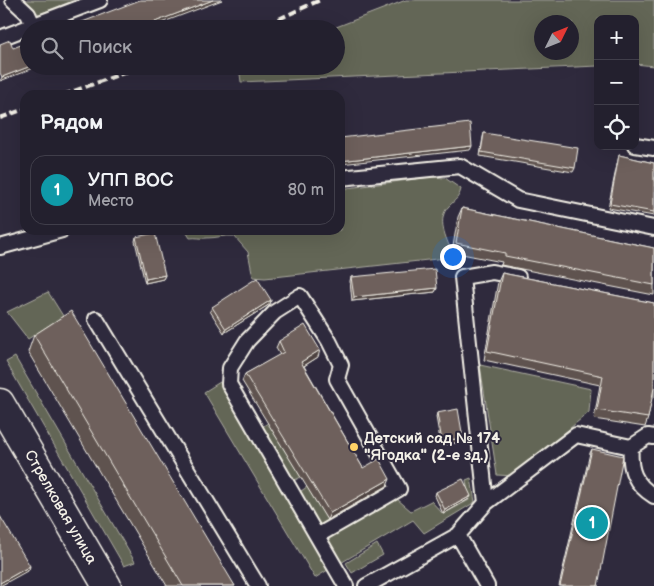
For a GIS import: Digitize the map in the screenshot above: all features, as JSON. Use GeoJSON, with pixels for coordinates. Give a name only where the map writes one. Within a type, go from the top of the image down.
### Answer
{"type":"FeatureCollection","features":[{"type":"Feature","properties":{"kind":"street","name":"Стрелковая улица"},"geometry":{"type":"LineString","coordinates":[[0,403],[107,586]]}},
{"type":"Feature","properties":{"kind":"lane"},"geometry":{"type":"LineString","coordinates":[[13,0],[28,14],[30,20]]}},
{"type":"Feature","properties":{"kind":"lane"},"geometry":{"type":"LineString","coordinates":[[46,20],[100,0]]}},
{"type":"Feature","properties":{"kind":"lane"},"geometry":{"type":"LineString","coordinates":[[0,38],[20,30]]}},
{"type":"Feature","properties":{"kind":"lane"},"geometry":{"type":"LineString","coordinates":[[639,146],[654,148]]}},
{"type":"Feature","properties":{"kind":"lane"},"geometry":{"type":"LineString","coordinates":[[345,178],[460,166],[518,200],[654,228]]}},
{"type":"Feature","properties":{"kind":"lane"},"geometry":{"type":"LineString","coordinates":[[0,247],[44,235]]}},
{"type":"Feature","properties":{"kind":"lane"},"geometry":{"type":"LineString","coordinates":[[486,503],[462,277],[492,272],[530,280]]}},
{"type":"Feature","properties":{"kind":"lane"},"geometry":{"type":"LineString","coordinates":[[317,536],[399,489],[337,379],[341,365],[329,341],[300,296],[275,312],[247,341],[230,368],[229,384],[317,536],[346,586]]}},
{"type":"Feature","properties":{"kind":"lane"},"geometry":{"type":"LineString","coordinates":[[96,319],[258,586]]}},
{"type":"Feature","properties":{"kind":"lane"},"geometry":{"type":"LineString","coordinates":[[366,586],[458,535],[486,503],[576,435],[632,447],[648,436],[654,437]]}},
{"type":"Feature","properties":{"kind":"lane"},"geometry":{"type":"LineString","coordinates":[[632,447],[630,462],[633,477],[654,496]]}},
{"type":"Feature","properties":{"kind":"lane"},"geometry":{"type":"LineString","coordinates":[[458,535],[487,586]]}},
{"type":"Feature","properties":{"kind":"green space"},"geometry":{"type":"Polygon","coordinates":[[[24,0],[75,0],[39,14],[29,7],[24,0]]]}},
{"type":"Feature","properties":{"kind":"green space"},"geometry":{"type":"Polygon","coordinates":[[[406,0],[654,0],[654,66],[639,64],[639,15],[594,15],[594,66],[241,82],[240,75],[345,75],[345,24],[406,0]]]}},
{"type":"Feature","properties":{"kind":"green space"},"geometry":{"type":"Polygon","coordinates":[[[431,177],[445,178],[461,189],[458,197],[445,211],[443,217],[443,229],[452,252],[446,258],[265,278],[253,277],[248,252],[234,236],[190,238],[188,235],[345,235],[345,188],[431,177]]]}},
{"type":"Feature","properties":{"kind":"green space"},"geometry":{"type":"Polygon","coordinates":[[[48,292],[63,316],[28,339],[7,312],[48,292]]]}},
{"type":"Feature","properties":{"kind":"green space"},"geometry":{"type":"Polygon","coordinates":[[[15,357],[135,562],[124,566],[6,362],[15,357]]]}},
{"type":"Feature","properties":{"kind":"green space"},"geometry":{"type":"Polygon","coordinates":[[[480,365],[591,389],[589,412],[514,476],[497,475],[480,365]]]}},
{"type":"Feature","properties":{"kind":"green space"},"geometry":{"type":"Polygon","coordinates":[[[220,382],[331,568],[315,578],[204,392],[220,382]]]}},
{"type":"Feature","properties":{"kind":"green space"},"geometry":{"type":"Polygon","coordinates":[[[268,423],[301,477],[291,482],[260,428],[268,423]]]}},
{"type":"Feature","properties":{"kind":"green space"},"geometry":{"type":"Polygon","coordinates":[[[471,478],[475,502],[424,533],[413,520],[339,564],[325,539],[397,499],[411,511],[431,501],[443,514],[469,500],[466,480],[471,478]]]}},
{"type":"Feature","properties":{"kind":"green space"},"geometry":{"type":"Polygon","coordinates":[[[307,487],[331,526],[318,529],[298,493],[307,487]]]}},
{"type":"Feature","properties":{"kind":"green space"},"geometry":{"type":"Polygon","coordinates":[[[377,544],[383,555],[352,573],[346,563],[377,544]]]}},
{"type":"Feature","properties":{"kind":"building"},"geometry":{"type":"Polygon","coordinates":[[[140,0],[213,0],[160,20],[88,20],[140,0]]]}},
{"type":"Feature","properties":{"kind":"building"},"geometry":{"type":"Polygon","coordinates":[[[10,40],[13,48],[20,45],[20,70],[2,77],[0,73],[0,44],[10,40]]]}},
{"type":"Feature","properties":{"kind":"building"},"geometry":{"type":"Polygon","coordinates":[[[470,123],[472,146],[345,160],[345,137],[470,123]]]}},
{"type":"Feature","properties":{"kind":"building"},"geometry":{"type":"Polygon","coordinates":[[[484,133],[578,148],[575,168],[481,152],[484,133]]]}},
{"type":"Feature","properties":{"kind":"building"},"geometry":{"type":"Polygon","coordinates":[[[619,155],[654,163],[654,212],[610,204],[619,155]]]}},
{"type":"Feature","properties":{"kind":"building"},"geometry":{"type":"Polygon","coordinates":[[[462,208],[654,248],[654,285],[505,256],[505,253],[456,243],[462,208]]]}},
{"type":"Feature","properties":{"kind":"building"},"geometry":{"type":"Polygon","coordinates":[[[155,235],[165,275],[146,279],[136,237],[155,235]]]}},
{"type":"Feature","properties":{"kind":"building"},"geometry":{"type":"Polygon","coordinates":[[[435,269],[437,288],[354,297],[351,277],[435,269]]]}},
{"type":"Feature","properties":{"kind":"building"},"geometry":{"type":"Polygon","coordinates":[[[502,273],[654,303],[654,388],[648,418],[597,410],[603,376],[487,351],[502,273]]]}},
{"type":"Feature","properties":{"kind":"building"},"geometry":{"type":"Polygon","coordinates":[[[257,278],[271,300],[226,329],[212,307],[257,278]]]}},
{"type":"Feature","properties":{"kind":"building"},"geometry":{"type":"Polygon","coordinates":[[[71,311],[235,586],[183,586],[34,335],[71,311]]]}},
{"type":"Feature","properties":{"kind":"building"},"geometry":{"type":"Polygon","coordinates":[[[305,325],[320,350],[301,362],[363,468],[379,459],[390,479],[330,513],[245,374],[284,352],[279,341],[305,325]]]}},
{"type":"Feature","properties":{"kind":"building"},"geometry":{"type":"Polygon","coordinates":[[[458,409],[463,438],[442,441],[437,413],[458,409]]]}},
{"type":"Feature","properties":{"kind":"building"},"geometry":{"type":"Polygon","coordinates":[[[592,449],[623,456],[598,586],[560,586],[592,449]]]}},
{"type":"Feature","properties":{"kind":"building"},"geometry":{"type":"Polygon","coordinates":[[[463,479],[471,496],[445,510],[436,492],[463,479]]]}},
{"type":"Feature","properties":{"kind":"building"},"geometry":{"type":"Polygon","coordinates":[[[0,516],[30,566],[0,583],[0,516]]]}},
{"type":"Feature","properties":{"kind":"railway"},"geometry":{"type":"LineString","coordinates":[[277,20],[320,0]]}},
{"type":"Feature","properties":{"kind":"railway"},"geometry":{"type":"LineString","coordinates":[[77,90],[118,75]]}},
{"type":"Feature","properties":{"kind":"railway"},"geometry":{"type":"LineString","coordinates":[[0,118],[20,111]]}},
{"type":"Feature","properties":{"kind":"place","name":"Детский сад № 174 \"Ягодка\" (2-е зд.)"},"geometry":{"type":"Point","coordinates":[354,447]}},
{"type":"Feature","properties":{"kind":"place","name":"УПП ВОС"},"geometry":{"type":"Point","coordinates":[592,523]}}]}
